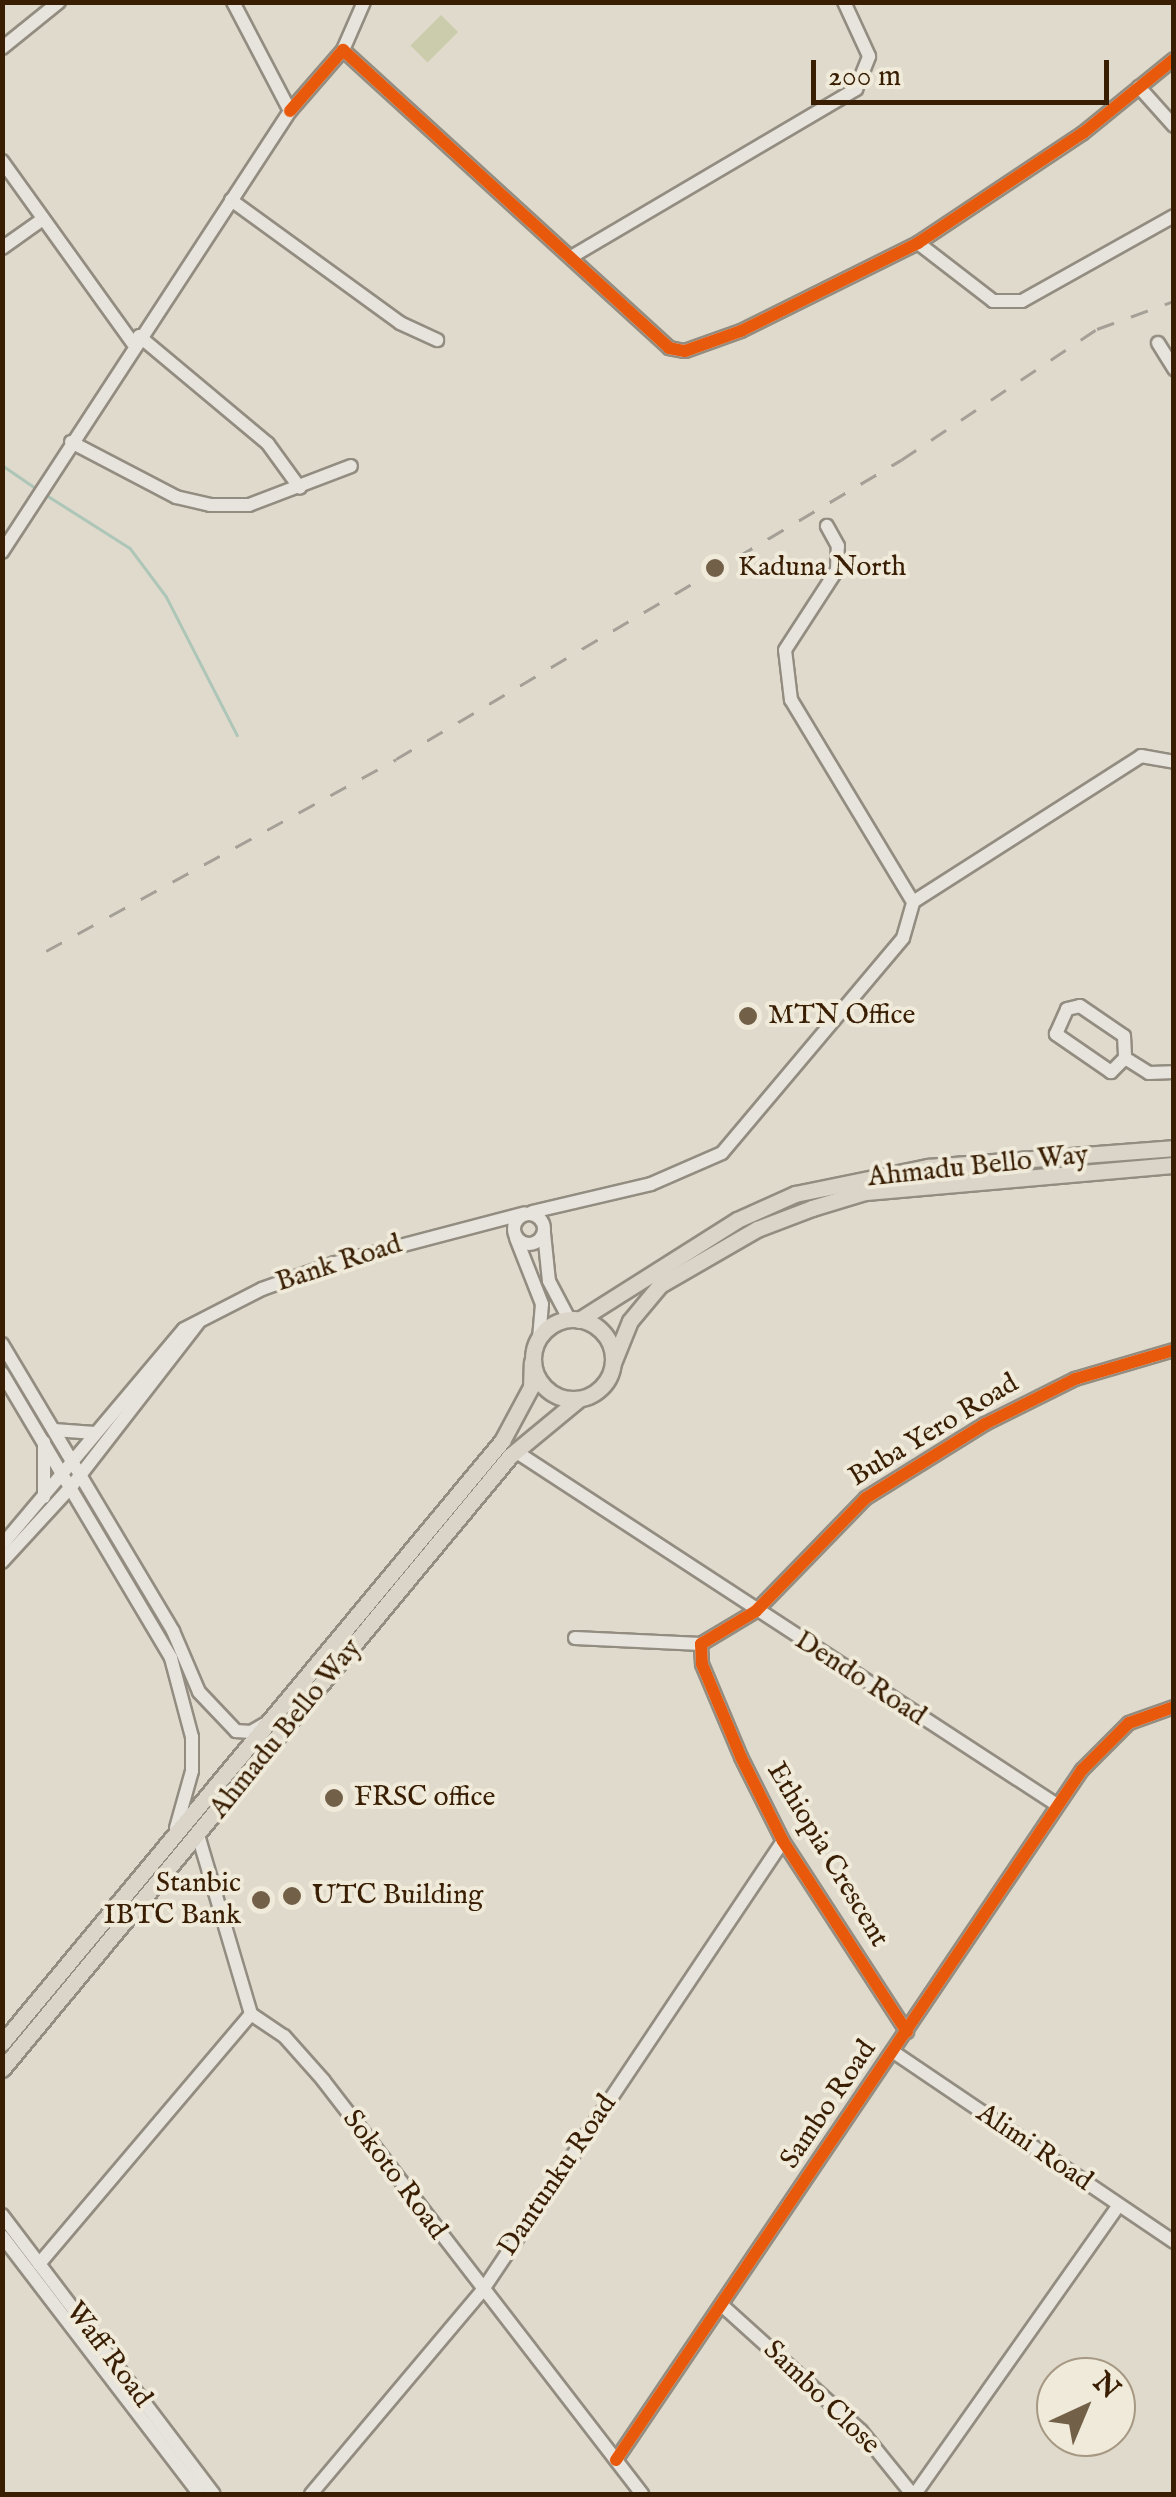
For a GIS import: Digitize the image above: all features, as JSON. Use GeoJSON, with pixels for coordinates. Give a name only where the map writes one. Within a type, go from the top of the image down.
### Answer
{"type":"FeatureCollection","features":[{"type":"Feature","properties":{"kind":"main road","name":"Ahmadu Bello Way"},"geometry":{"type":"LineString","coordinates":[[574,1320],[737,1220],[795,1194],[928,1167],[1174,1148]]}},
{"type":"Feature","properties":{"kind":"main road","name":"Ahmadu Bello Way"},"geometry":{"type":"LineString","coordinates":[[613,1363],[630,1321],[660,1286],[713,1251],[812,1208],[866,1192],[1174,1165]]}},
{"type":"Feature","properties":{"kind":"main road"},"geometry":{"type":"LineString","coordinates":[[574,1320],[604,1335],[613,1363],[599,1390],[579,1400],[548,1391],[532,1362],[539,1337],[574,1320]]}},
{"type":"Feature","properties":{"kind":"main road","name":"Ahmadu Bello Way"},"geometry":{"type":"LineString","coordinates":[[2,2043],[502,1440],[531,1387],[532,1362]]}},
{"type":"Feature","properties":{"kind":"main road","name":"Ahmadu Bello Way"},"geometry":{"type":"LineString","coordinates":[[2,2068],[515,1451],[579,1400]]}},
{"type":"Feature","properties":{"kind":"street"},"geometry":{"type":"LineString","coordinates":[[2,48],[59,2]]}},
{"type":"Feature","properties":{"kind":"street"},"geometry":{"type":"LineString","coordinates":[[233,2],[290,111]]}},
{"type":"Feature","properties":{"kind":"street"},"geometry":{"type":"LineString","coordinates":[[2,552],[136,340],[290,111],[344,50],[364,2]]}},
{"type":"Feature","properties":{"kind":"street"},"geometry":{"type":"LineString","coordinates":[[571,256],[856,90],[869,56],[844,2]]}},
{"type":"Feature","properties":{"kind":"street"},"geometry":{"type":"LineString","coordinates":[[344,50],[670,348],[686,350],[741,331],[918,243],[1066,144],[1174,59]]}},
{"type":"Feature","properties":{"kind":"street"},"geometry":{"type":"LineString","coordinates":[[1140,87],[1174,126]]}},
{"type":"Feature","properties":{"kind":"street"},"geometry":{"type":"LineString","coordinates":[[2,162],[40,220],[136,340],[268,444],[300,488]]}},
{"type":"Feature","properties":{"kind":"street"},"geometry":{"type":"LineString","coordinates":[[231,200],[400,323],[438,340]]}},
{"type":"Feature","properties":{"kind":"street"},"geometry":{"type":"LineString","coordinates":[[918,243],[994,302],[1022,302],[1174,216]]}},
{"type":"Feature","properties":{"kind":"street"},"geometry":{"type":"LineString","coordinates":[[2,248],[40,220]]}},
{"type":"Feature","properties":{"kind":"street"},"geometry":{"type":"LineString","coordinates":[[1158,342],[1174,369]]}},
{"type":"Feature","properties":{"kind":"street"},"geometry":{"type":"LineString","coordinates":[[72,442],[176,497],[210,505],[248,505],[351,466]]}},
{"type":"Feature","properties":{"kind":"street"},"geometry":{"type":"LineString","coordinates":[[827,526],[838,546],[837,570],[785,650],[791,700],[913,902],[1140,756],[1174,762]]}},
{"type":"Feature","properties":{"kind":"street","name":"Bank Road"},"geometry":{"type":"LineString","coordinates":[[47,1503],[77,1468],[97,1432],[166,1348],[199,1321],[298,1276],[484,1220],[565,1206],[664,1179],[741,1138],[903,938],[913,902]]}},
{"type":"Feature","properties":{"kind":"street"},"geometry":{"type":"LineString","coordinates":[[1070,1006],[1124,1036],[1125,1058],[1104,1070],[1058,1039],[1070,1006]]}},
{"type":"Feature","properties":{"kind":"street"},"geometry":{"type":"LineString","coordinates":[[1125,1058],[1150,1072],[1174,1072]]}},
{"type":"Feature","properties":{"kind":"street"},"geometry":{"type":"LineString","coordinates":[[515,1235],[531,1245],[565,1206]]}},
{"type":"Feature","properties":{"kind":"street"},"geometry":{"type":"LineString","coordinates":[[515,1235],[529,1212],[544,1230],[549,1281],[574,1320]]}},
{"type":"Feature","properties":{"kind":"street"},"geometry":{"type":"LineString","coordinates":[[484,1220],[505,1222],[515,1235],[542,1304],[539,1337]]}},
{"type":"Feature","properties":{"kind":"street","name":"Bank Road"},"geometry":{"type":"LineString","coordinates":[[77,1468],[94,1456],[199,1321]]}},
{"type":"Feature","properties":{"kind":"street"},"geometry":{"type":"LineString","coordinates":[[2,1344],[95,1498],[206,1702],[236,1730],[251,1732],[271,1719]]}},
{"type":"Feature","properties":{"kind":"street","name":"Buba Yero Road"},"geometry":{"type":"LineString","coordinates":[[756,1611],[866,1498],[1058,1387],[1174,1350]]}},
{"type":"Feature","properties":{"kind":"street"},"geometry":{"type":"LineString","coordinates":[[2,1372],[159,1634],[188,1711],[192,1772],[183,1816],[169,1842]]}},
{"type":"Feature","properties":{"kind":"street"},"geometry":{"type":"LineString","coordinates":[[54,1430],[71,1436],[97,1432]]}},
{"type":"Feature","properties":{"kind":"street"},"geometry":{"type":"LineString","coordinates":[[2,1562],[47,1503],[44,1442]]}},
{"type":"Feature","properties":{"kind":"street","name":"Dendo Road"},"geometry":{"type":"LineString","coordinates":[[515,1451],[1057,1806]]}},
{"type":"Feature","properties":{"kind":"street"},"geometry":{"type":"LineString","coordinates":[[94,1456],[95,1498]]}},
{"type":"Feature","properties":{"kind":"street"},"geometry":{"type":"LineString","coordinates":[[47,1503],[85,1510]]}},
{"type":"Feature","properties":{"kind":"street"},"geometry":{"type":"LineString","coordinates":[[2,1545],[47,1503]]}},
{"type":"Feature","properties":{"kind":"street"},"geometry":{"type":"LineString","coordinates":[[575,1638],[701,1644],[756,1611]]}},
{"type":"Feature","properties":{"kind":"street","name":"Ethiopia Crescent"},"geometry":{"type":"LineString","coordinates":[[701,1644],[702,1664],[740,1757],[783,1841],[907,2032]]}},
{"type":"Feature","properties":{"kind":"street","name":"Sambo Road"},"geometry":{"type":"LineString","coordinates":[[616,2460],[724,2308],[1057,1806],[1102,1746],[1129,1723],[1174,1707]]}},
{"type":"Feature","properties":{"kind":"street"},"geometry":{"type":"LineString","coordinates":[[38,2264],[251,2014],[198,1835]]}},
{"type":"Feature","properties":{"kind":"street","name":"Dantunku Road"},"geometry":{"type":"LineString","coordinates":[[311,2494],[482,2291],[783,1841]]}},
{"type":"Feature","properties":{"kind":"street","name":"Sokoto Road"},"geometry":{"type":"LineString","coordinates":[[251,2014],[298,2050],[642,2494]]}},
{"type":"Feature","properties":{"kind":"street","name":"Alimi Road"},"geometry":{"type":"LineString","coordinates":[[895,2053],[1174,2242]]}},
{"type":"Feature","properties":{"kind":"street"},"geometry":{"type":"LineString","coordinates":[[913,2494],[1118,2206]]}},
{"type":"Feature","properties":{"kind":"street","name":"Waff Road"},"geometry":{"type":"LineString","coordinates":[[2,2215],[214,2494]]}},
{"type":"Feature","properties":{"kind":"street","name":"Waff Road"},"geometry":{"type":"LineString","coordinates":[[2,2236],[199,2494]]}},
{"type":"Feature","properties":{"kind":"street","name":"Sambo Close"},"geometry":{"type":"LineString","coordinates":[[724,2308],[861,2430],[913,2494]]}},
{"type":"Feature","properties":{"kind":"green space"},"geometry":{"type":"Polygon","coordinates":[[[441,15],[458,32],[428,62],[411,45],[441,15]]]}},
{"type":"Feature","properties":{"kind":"waterway"},"geometry":{"type":"LineString","coordinates":[[2,465],[37,489]]}},
{"type":"Feature","properties":{"kind":"waterway"},"geometry":{"type":"LineString","coordinates":[[48,496],[130,548],[166,596],[237,735]]}},
{"type":"Feature","properties":{"kind":"railway"},"geometry":{"type":"LineString","coordinates":[[46,951],[396,759],[901,460],[1097,329],[1174,301]]}},
{"type":"Feature","properties":{"kind":"cycle path"},"geometry":{"type":"LineString","coordinates":[[290,111],[343,50],[669,348],[685,351],[741,331],[918,243],[1083,133],[1174,59]]}},
{"type":"Feature","properties":{"kind":"cycle path"},"geometry":{"type":"LineString","coordinates":[[907,2032],[783,1841],[741,1757],[702,1664],[701,1644],[756,1611],[866,1498],[985,1424],[1075,1379],[1174,1350]]}},
{"type":"Feature","properties":{"kind":"cycle path"},"geometry":{"type":"LineString","coordinates":[[616,2460],[1082,1770],[1129,1723],[1174,1707]]}},
{"type":"Feature","properties":{"kind":"place","name":"Kaduna North"},"geometry":{"type":"Point","coordinates":[715,568]}},
{"type":"Feature","properties":{"kind":"place","name":"MTN Office"},"geometry":{"type":"Point","coordinates":[748,1016]}},
{"type":"Feature","properties":{"kind":"place","name":"FRSC office"},"geometry":{"type":"Point","coordinates":[334,1798]}},
{"type":"Feature","properties":{"kind":"place","name":"UTC Building"},"geometry":{"type":"Point","coordinates":[292,1896]}},
{"type":"Feature","properties":{"kind":"place","name":"Stanbic IBTC Bank"},"geometry":{"type":"Point","coordinates":[261,1900]}}]}
